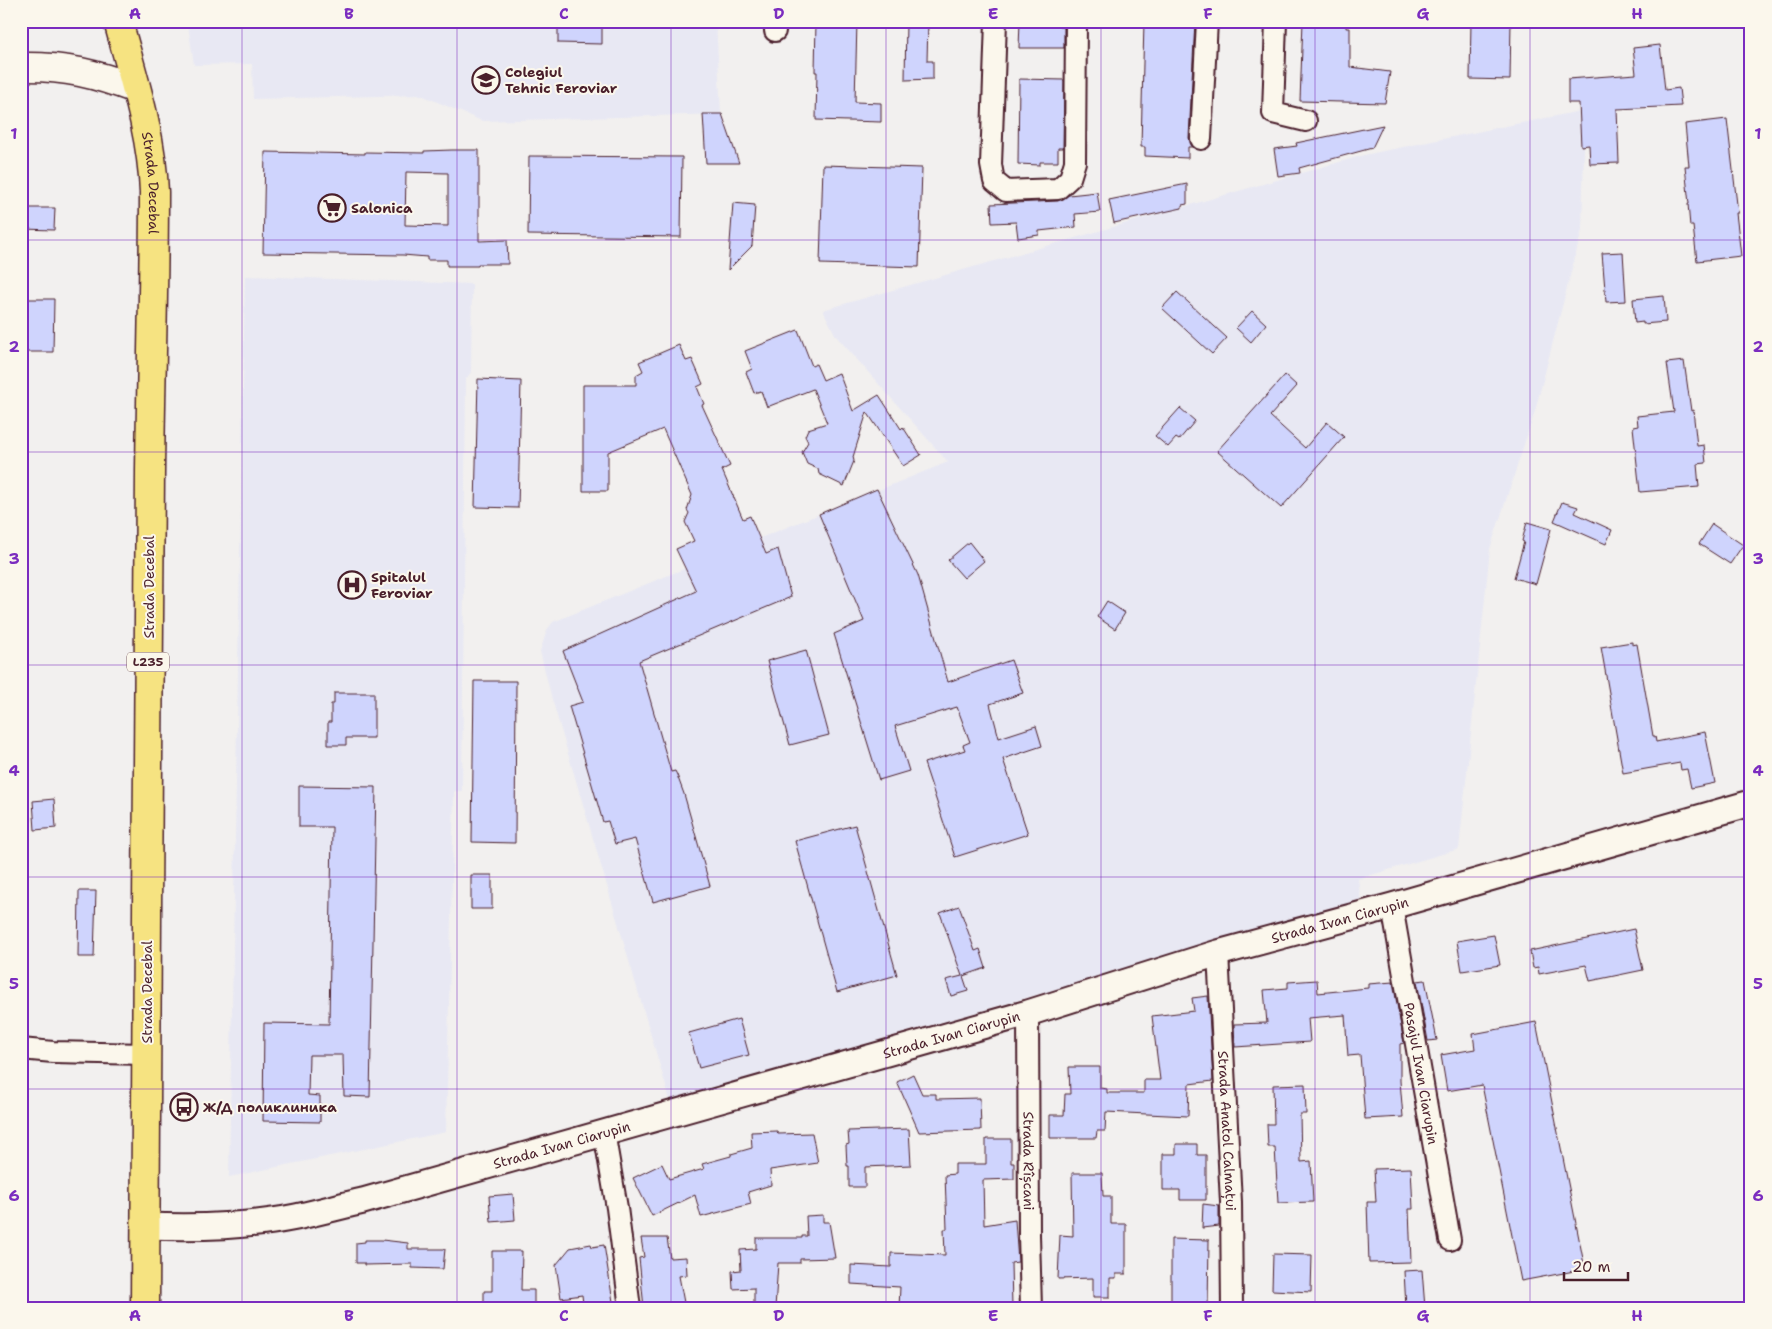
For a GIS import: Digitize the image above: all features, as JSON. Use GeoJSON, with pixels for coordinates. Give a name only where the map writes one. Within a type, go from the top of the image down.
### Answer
{"type":"FeatureCollection","features":[{"type":"Feature","properties":{"kind":"main road","name":"Strada Decebal"},"geometry":{"type":"LineString","coordinates":[[118,21],[136,89],[153,167],[154,192],[150,482],[145,1308]]}},
{"type":"Feature","properties":{"kind":"main road"},"geometry":{"type":"LineString","coordinates":[[21,67],[67,68],[103,77],[136,89]]}},
{"type":"Feature","properties":{"kind":"street"},"geometry":{"type":"LineString","coordinates":[[996,21],[991,164],[994,181],[1006,191],[1058,189],[1070,178],[1074,162],[1076,21]]}},
{"type":"Feature","properties":{"kind":"street"},"geometry":{"type":"LineString","coordinates":[[1201,138],[1207,21]]}},
{"type":"Feature","properties":{"kind":"street"},"geometry":{"type":"LineString","coordinates":[[1276,21],[1273,113],[1306,121]]}},
{"type":"Feature","properties":{"kind":"street","name":"Strada Ivan Ciarupin"},"geometry":{"type":"LineString","coordinates":[[146,1226],[185,1228],[234,1225],[294,1217],[364,1201],[1028,1014],[1218,953],[1392,906],[1751,803]]}},
{"type":"Feature","properties":{"kind":"street","name":"Pasajul Ivan Ciarupin"},"geometry":{"type":"LineString","coordinates":[[1392,906],[1450,1240]]}},
{"type":"Feature","properties":{"kind":"street","name":"Strada Anatol Calmațui"},"geometry":{"type":"LineString","coordinates":[[1218,953],[1230,1202],[1232,1308]]}},
{"type":"Feature","properties":{"kind":"street","name":"Strada Rîșcani"},"geometry":{"type":"LineString","coordinates":[[1028,1014],[1031,1308]]}},
{"type":"Feature","properties":{"kind":"street"},"geometry":{"type":"LineString","coordinates":[[21,1049],[53,1052],[146,1054]]}},
{"type":"Feature","properties":{"kind":"street"},"geometry":{"type":"LineString","coordinates":[[604,1132],[617,1208],[630,1308]]}},
{"type":"Feature","properties":{"kind":"shaded area","name":"Colegiul Tehnic Feroviar"},"geometry":{"type":"Polygon","coordinates":[[[179,21],[716,21],[721,114],[482,121],[421,95],[253,99],[252,64],[194,65],[188,25],[180,25],[179,21]]]}},
{"type":"Feature","properties":{"kind":"shaded area"},"geometry":{"type":"Polygon","coordinates":[[[1585,110],[1582,230],[1535,411],[1490,549],[1459,849],[1358,879],[1361,902],[670,1100],[552,699],[540,651],[547,630],[553,622],[948,462],[836,336],[823,310],[1364,155],[1585,110]]]}},
{"type":"Feature","properties":{"kind":"shaded area","name":"Spitalul Feroviar"},"geometry":{"type":"Polygon","coordinates":[[[245,276],[472,284],[471,372],[466,379],[462,791],[454,791],[446,1132],[229,1177],[245,276]]]}},
{"type":"Feature","properties":{"kind":"building"},"geometry":{"type":"Polygon","coordinates":[[[558,21],[602,21],[602,44],[558,43],[558,21]]]}},
{"type":"Feature","properties":{"kind":"building"},"geometry":{"type":"Polygon","coordinates":[[[816,21],[857,21],[855,102],[881,103],[881,122],[816,120],[816,21]]]}},
{"type":"Feature","properties":{"kind":"building"},"geometry":{"type":"Polygon","coordinates":[[[906,21],[928,21],[927,61],[933,61],[933,79],[905,80],[906,21]]]}},
{"type":"Feature","properties":{"kind":"building"},"geometry":{"type":"Polygon","coordinates":[[[1020,21],[1060,21],[1060,27],[1064,27],[1064,48],[1019,48],[1020,21]]]}},
{"type":"Feature","properties":{"kind":"building"},"geometry":{"type":"Polygon","coordinates":[[[1144,21],[1195,21],[1189,138],[1193,147],[1188,147],[1188,158],[1145,156],[1145,147],[1141,147],[1144,21]]]}},
{"type":"Feature","properties":{"kind":"building"},"geometry":{"type":"Polygon","coordinates":[[[1303,21],[1346,21],[1346,28],[1350,28],[1350,67],[1390,72],[1385,103],[1300,101],[1303,21]]]}},
{"type":"Feature","properties":{"kind":"building"},"geometry":{"type":"Polygon","coordinates":[[[1471,21],[1511,21],[1510,80],[1470,79],[1471,21]]]}},
{"type":"Feature","properties":{"kind":"building"},"geometry":{"type":"Polygon","coordinates":[[[1660,45],[1665,90],[1679,88],[1681,106],[1617,109],[1619,163],[1590,164],[1589,145],[1581,146],[1579,103],[1568,103],[1568,79],[1636,74],[1633,48],[1660,45]]]}},
{"type":"Feature","properties":{"kind":"building"},"geometry":{"type":"Polygon","coordinates":[[[1019,79],[1064,80],[1063,148],[1058,148],[1058,162],[1040,162],[1040,165],[1018,164],[1019,79]]]}},
{"type":"Feature","properties":{"kind":"building"},"geometry":{"type":"Polygon","coordinates":[[[703,114],[722,114],[739,163],[706,163],[703,114]]]}},
{"type":"Feature","properties":{"kind":"building"},"geometry":{"type":"Polygon","coordinates":[[[1727,119],[1741,256],[1697,261],[1693,226],[1690,226],[1688,204],[1685,166],[1689,166],[1685,124],[1727,119]]]}},
{"type":"Feature","properties":{"kind":"building"},"geometry":{"type":"Polygon","coordinates":[[[1383,125],[1372,148],[1299,168],[1300,173],[1278,176],[1274,149],[1297,146],[1296,143],[1383,125]]]}},
{"type":"Feature","properties":{"kind":"building"},"geometry":{"type":"Polygon","coordinates":[[[479,150],[479,241],[507,240],[508,264],[447,266],[447,260],[427,260],[427,257],[403,255],[263,253],[265,152],[365,154],[365,152],[424,153],[424,151],[479,150]],[[406,172],[405,225],[448,226],[448,173],[406,172]]]}},
{"type":"Feature","properties":{"kind":"building"},"geometry":{"type":"Polygon","coordinates":[[[529,156],[682,157],[681,237],[528,235],[529,156]]]}},
{"type":"Feature","properties":{"kind":"building"},"geometry":{"type":"Polygon","coordinates":[[[823,165],[922,168],[919,267],[820,264],[823,165]]]}},
{"type":"Feature","properties":{"kind":"building"},"geometry":{"type":"Polygon","coordinates":[[[1187,184],[1187,204],[1182,205],[1182,208],[1114,223],[1109,200],[1187,184]]]}},
{"type":"Feature","properties":{"kind":"building"},"geometry":{"type":"Polygon","coordinates":[[[1097,192],[1100,212],[1075,214],[1076,227],[1039,231],[1039,235],[1018,238],[1016,222],[992,223],[991,204],[1058,201],[1069,195],[1097,192]]]}},
{"type":"Feature","properties":{"kind":"building"},"geometry":{"type":"Polygon","coordinates":[[[733,203],[755,205],[752,246],[728,270],[733,203]]]}},
{"type":"Feature","properties":{"kind":"building"},"geometry":{"type":"Polygon","coordinates":[[[23,208],[55,208],[54,230],[23,229],[23,208]]]}},
{"type":"Feature","properties":{"kind":"building"},"geometry":{"type":"Polygon","coordinates":[[[1623,252],[1626,301],[1606,302],[1602,253],[1623,252]]]}},
{"type":"Feature","properties":{"kind":"building"},"geometry":{"type":"Polygon","coordinates":[[[1177,292],[1227,338],[1212,354],[1162,308],[1177,292]]]}},
{"type":"Feature","properties":{"kind":"building"},"geometry":{"type":"Polygon","coordinates":[[[1664,296],[1666,322],[1635,323],[1633,299],[1664,296]]]}},
{"type":"Feature","properties":{"kind":"building"},"geometry":{"type":"Polygon","coordinates":[[[21,299],[54,299],[53,352],[21,352],[21,299]]]}},
{"type":"Feature","properties":{"kind":"building"},"geometry":{"type":"Polygon","coordinates":[[[1252,311],[1266,324],[1251,342],[1236,328],[1252,311]]]}},
{"type":"Feature","properties":{"kind":"building"},"geometry":{"type":"Polygon","coordinates":[[[798,330],[812,366],[816,364],[823,380],[839,373],[853,411],[879,395],[921,455],[903,466],[867,412],[853,457],[854,461],[844,486],[819,474],[818,469],[807,464],[802,452],[808,442],[805,436],[808,429],[827,423],[813,389],[767,407],[761,391],[754,393],[746,372],[752,369],[745,351],[798,330]]]}},
{"type":"Feature","properties":{"kind":"building"},"geometry":{"type":"Polygon","coordinates":[[[679,345],[686,361],[692,359],[703,384],[697,387],[704,404],[702,405],[730,466],[722,470],[743,519],[750,516],[766,554],[778,549],[791,597],[639,661],[671,772],[675,771],[684,794],[710,886],[653,902],[635,839],[615,844],[608,821],[603,822],[569,706],[583,702],[563,651],[696,591],[676,549],[694,541],[685,522],[689,513],[687,510],[692,495],[663,429],[608,452],[608,491],[583,491],[583,385],[636,385],[636,375],[643,371],[639,362],[679,345]]]}},
{"type":"Feature","properties":{"kind":"building"},"geometry":{"type":"Polygon","coordinates":[[[1684,361],[1697,446],[1704,445],[1706,463],[1697,464],[1699,487],[1640,492],[1633,427],[1638,426],[1637,416],[1674,412],[1667,363],[1684,361]]]}},
{"type":"Feature","properties":{"kind":"building"},"geometry":{"type":"Polygon","coordinates":[[[1285,375],[1297,386],[1270,416],[1305,448],[1327,422],[1344,437],[1281,508],[1217,451],[1285,375]]]}},
{"type":"Feature","properties":{"kind":"building"},"geometry":{"type":"Polygon","coordinates":[[[478,379],[521,381],[518,508],[475,507],[478,379]]]}},
{"type":"Feature","properties":{"kind":"building"},"geometry":{"type":"Polygon","coordinates":[[[1180,408],[1195,421],[1179,440],[1176,438],[1168,447],[1155,436],[1180,408]]]}},
{"type":"Feature","properties":{"kind":"building"},"geometry":{"type":"Polygon","coordinates":[[[877,489],[918,575],[948,682],[1011,660],[1023,693],[990,704],[999,738],[1036,726],[1042,746],[1003,759],[1028,834],[955,857],[924,763],[965,750],[963,745],[970,742],[957,707],[895,726],[909,771],[879,780],[834,634],[864,621],[819,514],[877,489]]]}},
{"type":"Feature","properties":{"kind":"building"},"geometry":{"type":"Polygon","coordinates":[[[1562,502],[1578,507],[1575,513],[1612,530],[1606,544],[1554,521],[1562,502]]]}},
{"type":"Feature","properties":{"kind":"building"},"geometry":{"type":"Polygon","coordinates":[[[1527,522],[1551,529],[1536,584],[1514,578],[1524,542],[1522,541],[1527,522]]]}},
{"type":"Feature","properties":{"kind":"building"},"geometry":{"type":"Polygon","coordinates":[[[1712,524],[1743,545],[1730,564],[1699,544],[1712,524]]]}},
{"type":"Feature","properties":{"kind":"building"},"geometry":{"type":"Polygon","coordinates":[[[969,542],[984,561],[964,578],[948,560],[969,542]]]}},
{"type":"Feature","properties":{"kind":"building"},"geometry":{"type":"Polygon","coordinates":[[[1107,601],[1125,613],[1115,629],[1097,617],[1107,601]]]}},
{"type":"Feature","properties":{"kind":"building"},"geometry":{"type":"Polygon","coordinates":[[[1632,642],[1632,645],[1637,644],[1653,736],[1655,736],[1656,742],[1705,732],[1715,783],[1691,788],[1687,769],[1681,770],[1680,763],[1623,773],[1601,647],[1632,642]]]}},
{"type":"Feature","properties":{"kind":"building"},"geometry":{"type":"Polygon","coordinates":[[[806,650],[829,735],[790,745],[767,661],[806,650]]]}},
{"type":"Feature","properties":{"kind":"building"},"geometry":{"type":"Polygon","coordinates":[[[474,681],[516,681],[515,843],[472,842],[474,681]]]}},
{"type":"Feature","properties":{"kind":"building"},"geometry":{"type":"Polygon","coordinates":[[[334,693],[374,693],[374,738],[346,738],[346,745],[328,745],[328,722],[331,722],[331,704],[334,704],[334,693]]]}},
{"type":"Feature","properties":{"kind":"building"},"geometry":{"type":"Polygon","coordinates":[[[299,786],[376,787],[370,1097],[344,1096],[343,1055],[309,1055],[308,1095],[320,1096],[320,1122],[263,1121],[264,1023],[329,1024],[332,827],[299,827],[299,786]]]}},
{"type":"Feature","properties":{"kind":"building"},"geometry":{"type":"Polygon","coordinates":[[[54,799],[56,828],[35,830],[33,801],[54,799]]]}},
{"type":"Feature","properties":{"kind":"building"},"geometry":{"type":"Polygon","coordinates":[[[855,825],[897,975],[837,992],[795,841],[855,825]]]}},
{"type":"Feature","properties":{"kind":"building"},"geometry":{"type":"Polygon","coordinates":[[[471,875],[492,875],[492,909],[471,909],[471,875]]]}},
{"type":"Feature","properties":{"kind":"building"},"geometry":{"type":"Polygon","coordinates":[[[79,891],[96,891],[94,957],[78,957],[79,891]]]}},
{"type":"Feature","properties":{"kind":"building"},"geometry":{"type":"Polygon","coordinates":[[[959,906],[975,951],[980,949],[986,968],[963,976],[968,991],[951,996],[946,980],[962,976],[940,913],[959,906]]]}},
{"type":"Feature","properties":{"kind":"building"},"geometry":{"type":"Polygon","coordinates":[[[1634,929],[1643,970],[1590,981],[1586,965],[1539,974],[1538,967],[1533,968],[1530,951],[1634,929]]]}},
{"type":"Feature","properties":{"kind":"building"},"geometry":{"type":"Polygon","coordinates":[[[1494,935],[1500,965],[1462,971],[1457,941],[1494,935]]]}},
{"type":"Feature","properties":{"kind":"building"},"geometry":{"type":"Polygon","coordinates":[[[1317,980],[1318,993],[1368,988],[1368,984],[1393,982],[1404,1043],[1400,1044],[1400,1081],[1403,1117],[1365,1119],[1360,1055],[1348,1056],[1345,1015],[1308,1018],[1310,1042],[1235,1047],[1234,1024],[1267,1023],[1264,990],[1288,988],[1288,982],[1317,980]]]}},
{"type":"Feature","properties":{"kind":"building"},"geometry":{"type":"Polygon","coordinates":[[[1425,980],[1437,1040],[1428,1041],[1417,981],[1425,980]]]}},
{"type":"Feature","properties":{"kind":"building"},"geometry":{"type":"Polygon","coordinates":[[[1208,996],[1213,1081],[1189,1084],[1188,1116],[1106,1112],[1105,1131],[1097,1131],[1096,1138],[1050,1138],[1050,1115],[1064,1115],[1065,1094],[1070,1094],[1069,1067],[1100,1067],[1100,1088],[1107,1089],[1107,1093],[1144,1093],[1144,1080],[1160,1080],[1152,1016],[1194,1011],[1192,998],[1208,996]]]}},
{"type":"Feature","properties":{"kind":"building"},"geometry":{"type":"Polygon","coordinates":[[[739,1019],[749,1055],[699,1068],[689,1033],[739,1019]]]}},
{"type":"Feature","properties":{"kind":"building"},"geometry":{"type":"Polygon","coordinates":[[[1536,1022],[1585,1269],[1521,1281],[1482,1085],[1447,1091],[1441,1055],[1475,1049],[1473,1034],[1536,1022]]]}},
{"type":"Feature","properties":{"kind":"building"},"geometry":{"type":"Polygon","coordinates":[[[913,1074],[922,1094],[936,1094],[936,1099],[980,1098],[981,1130],[919,1132],[897,1082],[913,1074]]]}},
{"type":"Feature","properties":{"kind":"building"},"geometry":{"type":"Polygon","coordinates":[[[1305,1084],[1306,1114],[1300,1114],[1301,1162],[1311,1161],[1313,1202],[1278,1203],[1275,1147],[1268,1147],[1267,1124],[1274,1124],[1273,1085],[1305,1084]]]}},
{"type":"Feature","properties":{"kind":"building"},"geometry":{"type":"Polygon","coordinates":[[[909,1129],[911,1165],[865,1167],[865,1187],[849,1187],[846,1145],[849,1144],[848,1131],[909,1129]]]}},
{"type":"Feature","properties":{"kind":"building"},"geometry":{"type":"Polygon","coordinates":[[[777,1131],[778,1134],[812,1133],[818,1163],[770,1170],[771,1185],[748,1192],[751,1204],[701,1217],[695,1195],[652,1216],[633,1178],[662,1164],[669,1179],[704,1169],[702,1164],[752,1148],[751,1132],[777,1131]]]}},
{"type":"Feature","properties":{"kind":"building"},"geometry":{"type":"Polygon","coordinates":[[[986,1139],[1011,1139],[1011,1163],[1014,1163],[1014,1179],[983,1180],[984,1225],[1015,1220],[1018,1262],[1011,1263],[1012,1308],[899,1308],[900,1287],[851,1284],[851,1265],[891,1267],[891,1253],[945,1255],[944,1229],[947,1229],[945,1175],[955,1174],[955,1164],[986,1164],[986,1139]]]}},
{"type":"Feature","properties":{"kind":"building"},"geometry":{"type":"Polygon","coordinates":[[[1176,1144],[1197,1144],[1197,1155],[1206,1155],[1206,1200],[1180,1200],[1180,1190],[1163,1190],[1163,1154],[1176,1154],[1176,1144]]]}},
{"type":"Feature","properties":{"kind":"building"},"geometry":{"type":"Polygon","coordinates":[[[1411,1168],[1413,1209],[1409,1209],[1411,1262],[1369,1263],[1367,1202],[1376,1202],[1374,1169],[1411,1168]]]}},
{"type":"Feature","properties":{"kind":"building"},"geometry":{"type":"Polygon","coordinates":[[[1072,1173],[1102,1173],[1103,1196],[1111,1196],[1111,1224],[1126,1224],[1126,1274],[1116,1274],[1116,1278],[1110,1278],[1110,1297],[1093,1297],[1093,1278],[1058,1279],[1060,1235],[1073,1236],[1072,1173]]]}},
{"type":"Feature","properties":{"kind":"building"},"geometry":{"type":"Polygon","coordinates":[[[513,1194],[515,1220],[491,1222],[489,1196],[513,1194]]]}},
{"type":"Feature","properties":{"kind":"building"},"geometry":{"type":"Polygon","coordinates":[[[1203,1204],[1219,1206],[1219,1226],[1202,1228],[1203,1204]]]}},
{"type":"Feature","properties":{"kind":"building"},"geometry":{"type":"Polygon","coordinates":[[[823,1215],[823,1222],[829,1222],[835,1258],[800,1259],[800,1263],[778,1263],[775,1308],[754,1308],[754,1288],[733,1289],[732,1271],[741,1270],[740,1250],[756,1249],[756,1238],[802,1238],[802,1236],[807,1236],[806,1216],[823,1215]]]}},
{"type":"Feature","properties":{"kind":"building"},"geometry":{"type":"Polygon","coordinates":[[[641,1238],[667,1238],[670,1258],[686,1257],[687,1275],[679,1276],[685,1308],[644,1308],[639,1258],[644,1257],[641,1238]]]}},
{"type":"Feature","properties":{"kind":"building"},"geometry":{"type":"Polygon","coordinates":[[[1171,1239],[1209,1240],[1208,1308],[1171,1308],[1171,1239]]]}},
{"type":"Feature","properties":{"kind":"building"},"geometry":{"type":"Polygon","coordinates":[[[365,1240],[408,1243],[408,1249],[445,1249],[443,1269],[412,1268],[412,1264],[364,1265],[364,1263],[356,1263],[356,1243],[365,1242],[365,1240]]]}},
{"type":"Feature","properties":{"kind":"building"},"geometry":{"type":"Polygon","coordinates":[[[591,1244],[592,1247],[604,1245],[614,1308],[585,1308],[582,1295],[561,1298],[556,1265],[570,1248],[591,1244]]]}},
{"type":"Feature","properties":{"kind":"building"},"geometry":{"type":"Polygon","coordinates":[[[492,1251],[522,1251],[521,1290],[534,1290],[534,1308],[484,1308],[484,1291],[492,1291],[492,1251]]]}},
{"type":"Feature","properties":{"kind":"building"},"geometry":{"type":"Polygon","coordinates":[[[1273,1254],[1312,1255],[1311,1292],[1272,1290],[1273,1254]]]}},
{"type":"Feature","properties":{"kind":"building"},"geometry":{"type":"Polygon","coordinates":[[[1422,1270],[1425,1308],[1406,1308],[1404,1271],[1422,1270]]]}},
{"type":"Feature","properties":{"kind":"place","name":"Colegiul Tehnic Feroviar"},"geometry":{"type":"Point","coordinates":[486,80]}},
{"type":"Feature","properties":{"kind":"place","name":"Salonica"},"geometry":{"type":"Point","coordinates":[332,208]}},
{"type":"Feature","properties":{"kind":"place","name":"Spitalul Feroviar"},"geometry":{"type":"Point","coordinates":[352,585]}},
{"type":"Feature","properties":{"kind":"place","name":"Ж/Д поликлиника"},"geometry":{"type":"Point","coordinates":[184,1107]}}]}
